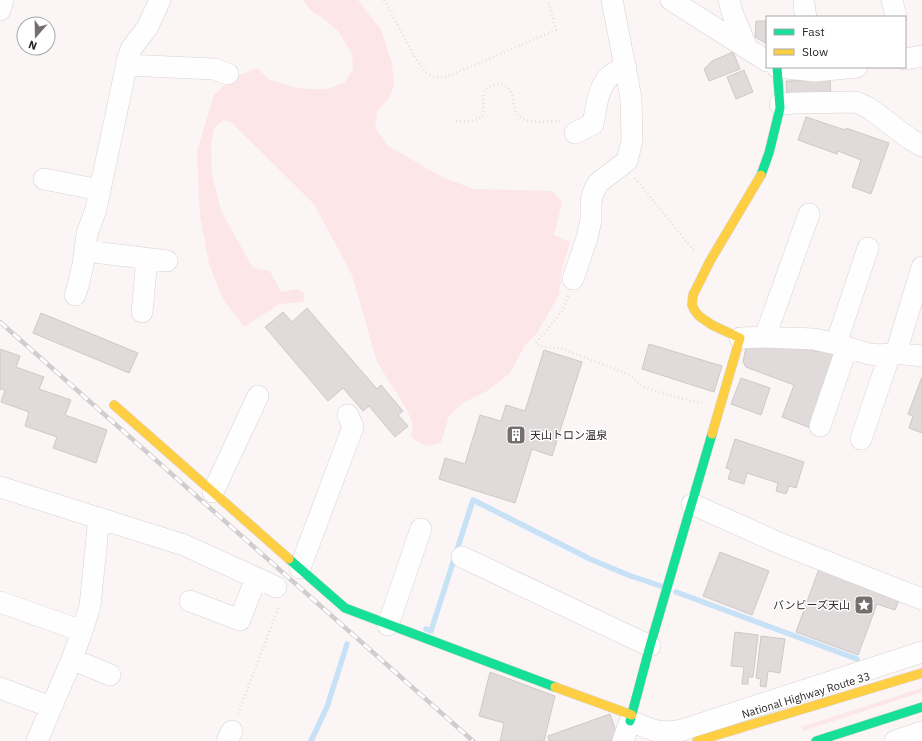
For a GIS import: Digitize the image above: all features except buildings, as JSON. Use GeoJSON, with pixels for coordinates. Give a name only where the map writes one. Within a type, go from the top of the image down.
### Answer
{"type":"FeatureCollection","features":[{"type":"Feature","properties":{"kind":"main road"},"geometry":{"type":"LineString","coordinates":[[114,405],[345,608],[631,718],[650,646],[740,338],[701,319],[694,311],[691,303],[693,293],[764,171],[780,104],[777,68]]}},
{"type":"Feature","properties":{"kind":"main road","name":"National Highway Route 33"},"geometry":{"type":"LineString","coordinates":[[697,741],[922,673]]}},
{"type":"Feature","properties":{"kind":"main road"},"geometry":{"type":"LineString","coordinates":[[816,741],[922,707]]}},
{"type":"Feature","properties":{"kind":"street"},"geometry":{"type":"LineString","coordinates":[[0,10],[3,0]]}},
{"type":"Feature","properties":{"kind":"street"},"geometry":{"type":"LineString","coordinates":[[75,295],[86,251],[87,234],[96,209],[126,65],[131,49],[147,28],[160,0]]}},
{"type":"Feature","properties":{"kind":"street"},"geometry":{"type":"LineString","coordinates":[[573,279],[587,238],[591,220],[591,202],[593,192],[598,183],[627,161],[632,141],[631,98],[612,0]]}},
{"type":"Feature","properties":{"kind":"street"},"geometry":{"type":"LineString","coordinates":[[671,0],[766,60]]}},
{"type":"Feature","properties":{"kind":"street"},"geometry":{"type":"LineString","coordinates":[[729,0],[732,12],[747,48]]}},
{"type":"Feature","properties":{"kind":"street"},"geometry":{"type":"LineString","coordinates":[[892,0],[896,16]]}},
{"type":"Feature","properties":{"kind":"street"},"geometry":{"type":"LineString","coordinates":[[126,65],[214,69],[228,74]]}},
{"type":"Feature","properties":{"kind":"street"},"geometry":{"type":"LineString","coordinates":[[575,133],[594,124],[597,104],[607,78],[614,72],[626,68]]}},
{"type":"Feature","properties":{"kind":"street"},"geometry":{"type":"LineString","coordinates":[[796,68],[836,68]]}},
{"type":"Feature","properties":{"kind":"street"},"geometry":{"type":"LineString","coordinates":[[780,104],[795,102],[856,102],[869,108],[910,139],[922,146]]}},
{"type":"Feature","properties":{"kind":"street"},"geometry":{"type":"LineString","coordinates":[[44,179],[100,190]]}},
{"type":"Feature","properties":{"kind":"street"},"geometry":{"type":"LineString","coordinates":[[765,337],[809,214]]}},
{"type":"Feature","properties":{"kind":"street"},"geometry":{"type":"LineString","coordinates":[[820,426],[868,248]]}},
{"type":"Feature","properties":{"kind":"street"},"geometry":{"type":"LineString","coordinates":[[86,251],[157,260],[141,311]]}},
{"type":"Feature","properties":{"kind":"street"},"geometry":{"type":"LineString","coordinates":[[861,439],[893,353],[922,267]]}},
{"type":"Feature","properties":{"kind":"street"},"geometry":{"type":"LineString","coordinates":[[740,338],[765,337],[814,339],[869,354],[881,355],[893,353],[922,356]]}},
{"type":"Feature","properties":{"kind":"street"},"geometry":{"type":"LineString","coordinates":[[213,492],[258,396]]}},
{"type":"Feature","properties":{"kind":"street"},"geometry":{"type":"LineString","coordinates":[[300,568],[353,427],[348,415]]}},
{"type":"Feature","properties":{"kind":"street"},"geometry":{"type":"LineString","coordinates":[[0,487],[184,545],[276,587]]}},
{"type":"Feature","properties":{"kind":"street"},"geometry":{"type":"LineString","coordinates":[[692,504],[779,543],[922,599]]}},
{"type":"Feature","properties":{"kind":"street"},"geometry":{"type":"LineString","coordinates":[[37,741],[72,659],[90,606],[99,518]]}},
{"type":"Feature","properties":{"kind":"street"},"geometry":{"type":"LineString","coordinates":[[388,625],[414,534]]}},
{"type":"Feature","properties":{"kind":"street"},"geometry":{"type":"LineString","coordinates":[[462,558],[650,646]]}},
{"type":"Feature","properties":{"kind":"street"},"geometry":{"type":"LineString","coordinates":[[190,601],[240,620],[256,578]]}},
{"type":"Feature","properties":{"kind":"street"},"geometry":{"type":"LineString","coordinates":[[0,602],[82,631]]}},
{"type":"Feature","properties":{"kind":"street"},"geometry":{"type":"LineString","coordinates":[[623,741],[631,718],[658,732],[669,733],[922,652]]}},
{"type":"Feature","properties":{"kind":"street"},"geometry":{"type":"LineString","coordinates":[[72,659],[110,675]]}},
{"type":"Feature","properties":{"kind":"street"},"geometry":{"type":"LineString","coordinates":[[0,679],[51,707]]}},
{"type":"Feature","properties":{"kind":"street"},"geometry":{"type":"LineString","coordinates":[[895,741],[922,732]]}},
{"type":"Feature","properties":{"kind":"path"},"geometry":{"type":"LineString","coordinates":[[384,0],[416,59],[425,72],[435,77],[446,77],[556,30],[548,0]]}},
{"type":"Feature","properties":{"kind":"path"},"geometry":{"type":"LineString","coordinates":[[456,121],[468,122],[482,117],[484,106],[483,96],[486,90],[496,84],[505,85],[511,90],[517,114],[522,119],[532,121],[594,120]]}},
{"type":"Feature","properties":{"kind":"path"},"geometry":{"type":"LineString","coordinates":[[627,161],[636,180],[707,267]]}},
{"type":"Feature","properties":{"kind":"path"},"geometry":{"type":"LineString","coordinates":[[573,279],[562,311],[536,343],[543,347],[560,348],[630,375],[641,386],[675,397],[720,407]]}},
{"type":"Feature","properties":{"kind":"path"},"geometry":{"type":"LineString","coordinates":[[230,736],[281,598],[276,587]]}},
{"type":"Feature","properties":{"kind":"shaded area"},"geometry":{"type":"Polygon","coordinates":[[[303,0],[358,0],[381,30],[392,63],[394,86],[388,99],[377,112],[375,128],[388,146],[442,177],[474,189],[552,191],[562,202],[554,235],[570,242],[562,270],[559,295],[537,333],[525,345],[510,373],[487,391],[463,403],[449,416],[441,442],[437,444],[429,446],[421,444],[411,436],[413,424],[405,406],[377,362],[352,275],[314,204],[232,123],[224,120],[214,128],[211,144],[212,174],[221,211],[253,268],[270,271],[281,292],[298,289],[305,294],[303,302],[279,304],[244,327],[223,299],[209,264],[200,216],[197,151],[214,95],[232,78],[257,68],[270,80],[293,87],[309,89],[328,89],[345,82],[353,69],[352,54],[339,32],[324,19],[310,10],[303,0]]]}},
{"type":"Feature","properties":{"kind":"shaded area"},"geometry":{"type":"Polygon","coordinates":[[[922,688],[922,692],[803,731],[801,727],[922,688]]]}},
{"type":"Feature","properties":{"kind":"waterway"},"geometry":{"type":"LineString","coordinates":[[426,629],[431,631],[473,500],[590,559],[628,575],[661,586]]}},
{"type":"Feature","properties":{"kind":"waterway"},"geometry":{"type":"LineString","coordinates":[[676,592],[857,659]]}},
{"type":"Feature","properties":{"kind":"waterway"},"geometry":{"type":"LineString","coordinates":[[311,741],[327,707],[347,644]]}},
{"type":"Feature","properties":{"kind":"railway"},"geometry":{"type":"LineString","coordinates":[[0,322],[473,741]]}},
{"type":"Feature","properties":{"kind":"traffic: fast"},"geometry":{"type":"LineString","coordinates":[[761,175],[769,153],[780,108],[777,68]]}},
{"type":"Feature","properties":{"kind":"traffic: fast"},"geometry":{"type":"LineString","coordinates":[[630,721],[650,646],[712,434]]}},
{"type":"Feature","properties":{"kind":"traffic: fast"},"geometry":{"type":"LineString","coordinates":[[289,559],[345,608],[555,687]]}},
{"type":"Feature","properties":{"kind":"traffic: fast"},"geometry":{"type":"LineString","coordinates":[[816,741],[922,707]]}},
{"type":"Feature","properties":{"kind":"traffic: slow"},"geometry":{"type":"LineString","coordinates":[[712,434],[740,338],[712,325],[699,316],[692,305],[693,295],[710,261],[761,175]]}},
{"type":"Feature","properties":{"kind":"traffic: slow"},"geometry":{"type":"LineString","coordinates":[[114,405],[289,559]]}},
{"type":"Feature","properties":{"kind":"traffic: slow"},"geometry":{"type":"LineString","coordinates":[[697,741],[922,673]]}},
{"type":"Feature","properties":{"kind":"traffic: slow"},"geometry":{"type":"LineString","coordinates":[[555,687],[632,715]]}},
{"type":"Feature","properties":{"kind":"place","name":"天山トロン温泉"},"geometry":{"type":"Point","coordinates":[516,435]}},
{"type":"Feature","properties":{"kind":"place","name":"バンビーズ天山"},"geometry":{"type":"Point","coordinates":[864,605]}}]}
